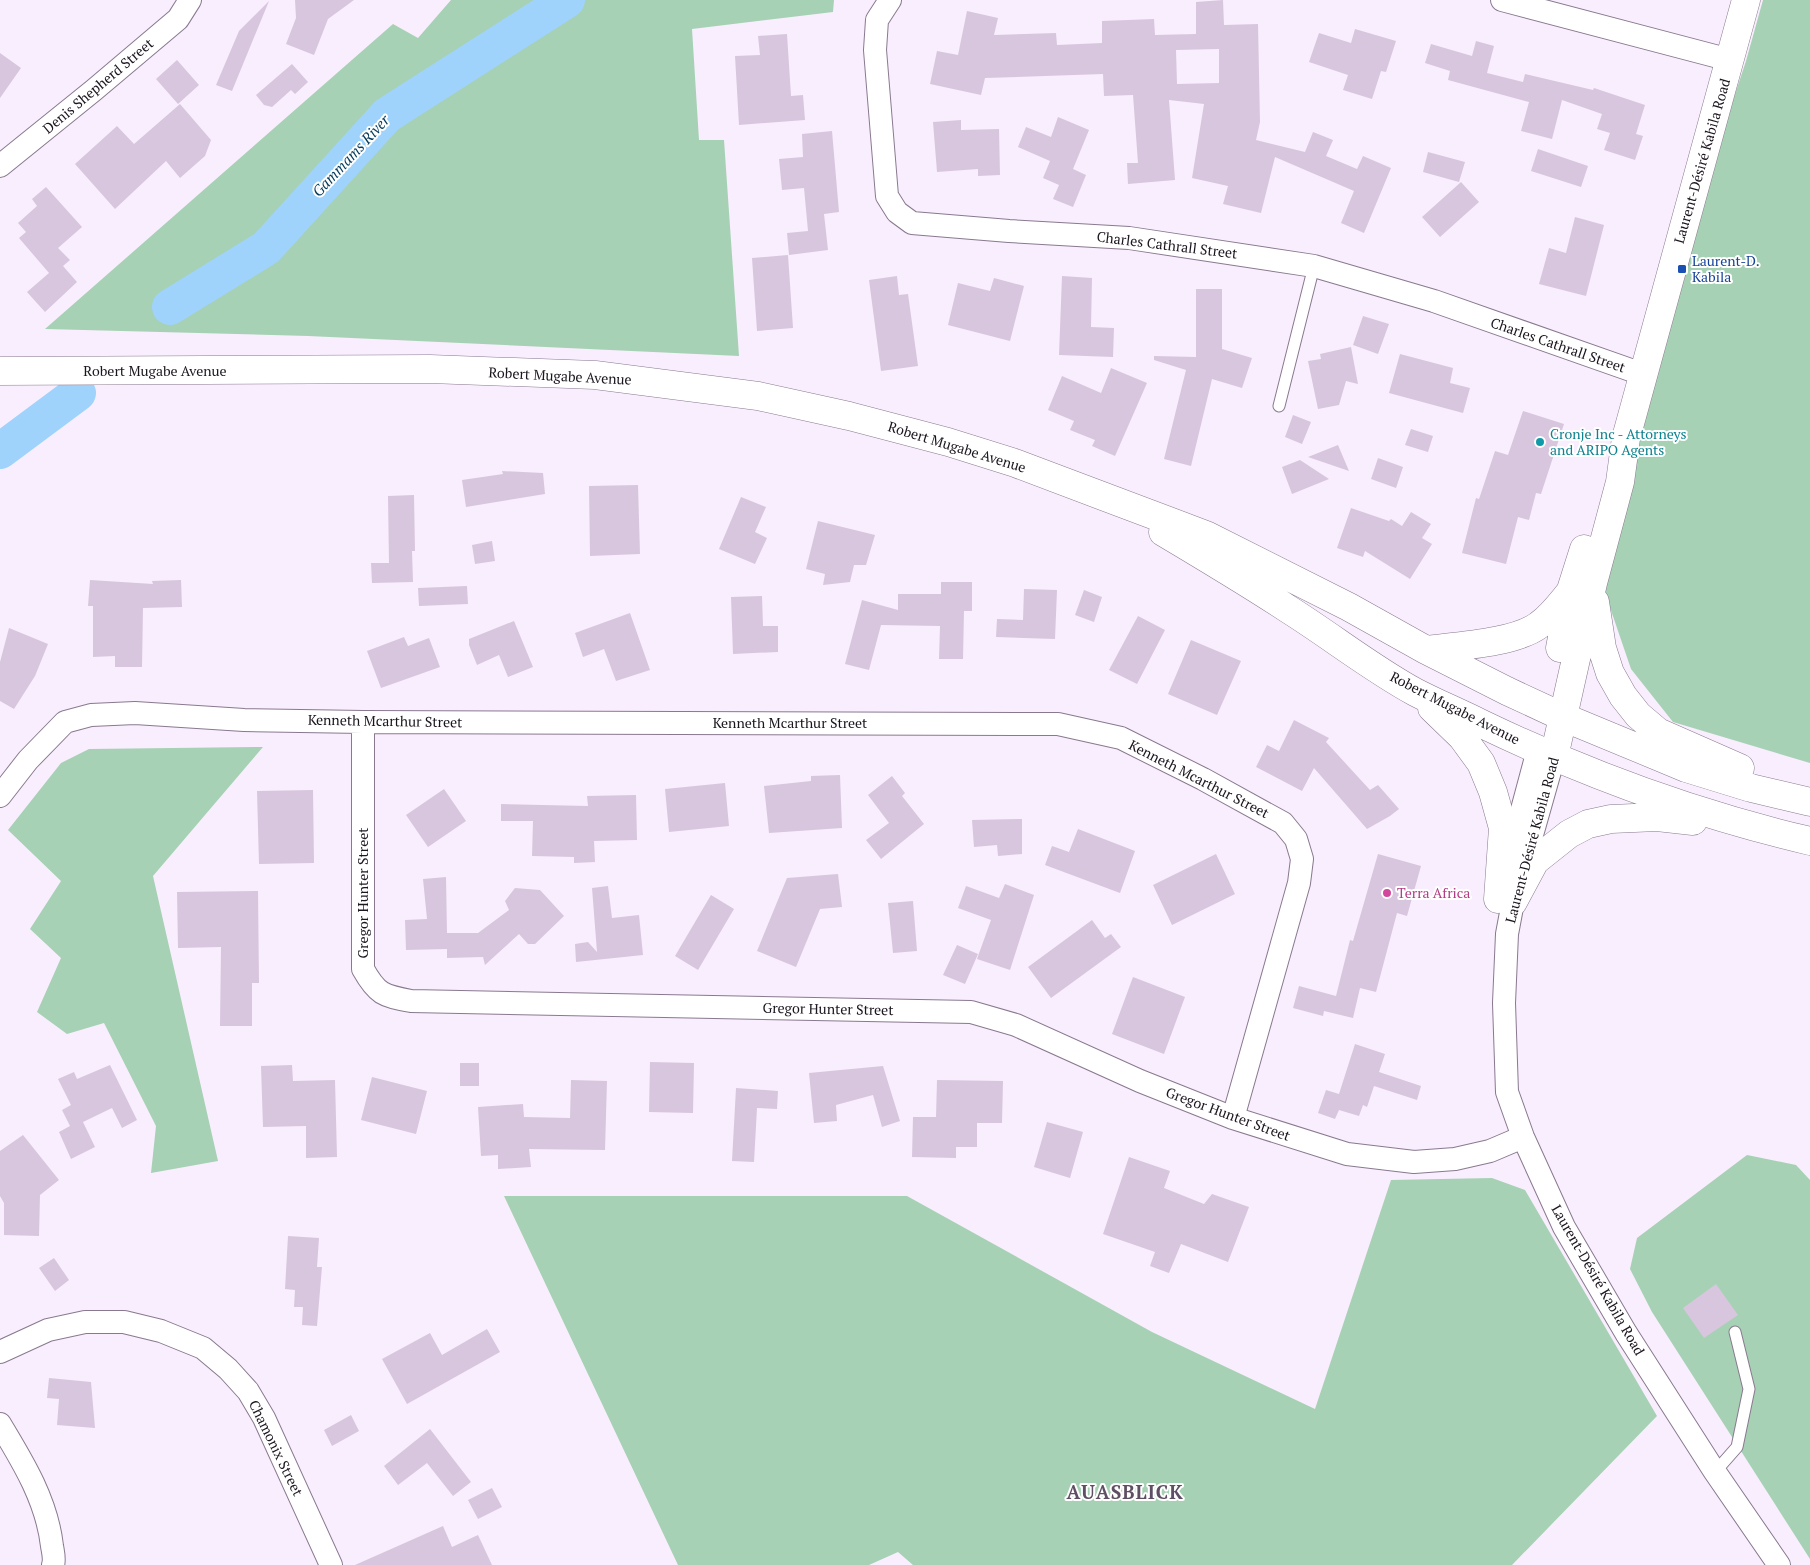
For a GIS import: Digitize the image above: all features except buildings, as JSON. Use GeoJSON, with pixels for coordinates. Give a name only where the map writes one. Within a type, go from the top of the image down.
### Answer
{"type":"FeatureCollection","features":[{"type":"Feature","properties":{"kind":"main road","name":"Laurent-Désiré Kabila Road"},"geometry":{"type":"LineString","coordinates":[[1546,754],[1582,587],[1620,482],[1626,438],[1642,374],[1746,0]]}},
{"type":"Feature","properties":{"kind":"main road","name":"Robert Mugabe Avenue"},"geometry":{"type":"LineString","coordinates":[[0,371],[430,370],[595,375],[758,396],[850,416],[948,442],[1014,463],[1206,535],[1349,607],[1426,650],[1507,691],[1556,713],[1686,768],[1751,788],[1810,802]]}},
{"type":"Feature","properties":{"kind":"main road","name":"Robert Mugabe Avenue"},"geometry":{"type":"LineString","coordinates":[[1104,496],[1289,610],[1415,692],[1546,754],[1672,802],[1750,827],[1810,841]]}},
{"type":"Feature","properties":{"kind":"main road"},"geometry":{"type":"LineString","coordinates":[[1426,650],[1519,635],[1539,626],[1582,587],[1610,674],[1622,696],[1638,715],[1658,732],[1730,765],[1810,793]]}},
{"type":"Feature","properties":{"kind":"main road"},"geometry":{"type":"LineString","coordinates":[[1415,692],[1462,737],[1481,763],[1493,792],[1502,828],[1506,900]]}},
{"type":"Feature","properties":{"kind":"main road"},"geometry":{"type":"LineString","coordinates":[[1506,900],[1535,861],[1569,834],[1588,824],[1611,819],[1657,817],[1750,827]]}},
{"type":"Feature","properties":{"kind":"street","name":"Denis Shepherd Street"},"geometry":{"type":"LineString","coordinates":[[0,166],[178,19],[190,0]]}},
{"type":"Feature","properties":{"kind":"street","name":"Charles Cathrall Street"},"geometry":{"type":"LineString","coordinates":[[890,0],[878,20],[875,50],[888,196],[896,212],[912,223],[1130,238],[1314,266],[1434,301],[1642,374]]}},
{"type":"Feature","properties":{"kind":"street"},"geometry":{"type":"LineString","coordinates":[[1502,0],[1730,60]]}},
{"type":"Feature","properties":{"kind":"street","name":"Kenneth Mcarthur Street"},"geometry":{"type":"LineString","coordinates":[[0,796],[28,760],[65,722],[90,715],[135,713],[244,720],[363,722],[1058,724],[1121,738],[1203,779],[1283,823],[1296,839],[1302,859],[1299,883],[1233,1118]]}},
{"type":"Feature","properties":{"kind":"street","name":"Gregor Hunter Street"},"geometry":{"type":"LineString","coordinates":[[363,722],[363,969],[372,986],[390,997],[411,1001],[971,1012],[1016,1025],[1140,1081],[1233,1118],[1347,1154],[1414,1162],[1455,1160],[1490,1151],[1523,1137]]}},
{"type":"Feature","properties":{"kind":"street","name":"Laurent-Désiré Kabila Road"},"geometry":{"type":"LineString","coordinates":[[1546,754],[1506,900],[1507,934],[1504,1003],[1507,1092],[1523,1137],[1564,1227],[1626,1333],[1715,1472],[1779,1565]]}},
{"type":"Feature","properties":{"kind":"street","name":"Chamonix Street"},"geometry":{"type":"LineString","coordinates":[[0,1352],[48,1330],[85,1322],[124,1322],[161,1330],[203,1348],[248,1391],[264,1418],[331,1565]]}},
{"type":"Feature","properties":{"kind":"street"},"geometry":{"type":"LineString","coordinates":[[0,1424],[37,1491],[50,1526],[54,1565]]}},
{"type":"Feature","properties":{"kind":"lane"},"geometry":{"type":"LineString","coordinates":[[1279,406],[1314,266]]}},
{"type":"Feature","properties":{"kind":"lane"},"geometry":{"type":"LineString","coordinates":[[1715,1472],[1737,1447],[1749,1389],[1734,1332]]}},
{"type":"Feature","properties":{"kind":"green space"},"geometry":{"type":"Polygon","coordinates":[[[451,0],[834,0],[833,12],[692,29],[699,140],[724,140],[739,356],[308,336],[45,329],[393,24],[418,38],[451,0]]]}},
{"type":"Feature","properties":{"kind":"green space"},"geometry":{"type":"Polygon","coordinates":[[[1763,0],[1810,0],[1810,763],[1673,722],[1631,669],[1602,584],[1642,374],[1746,61],[1763,0]]]}},
{"type":"Feature","properties":{"kind":"green space"},"geometry":{"type":"Polygon","coordinates":[[[263,747],[153,876],[218,1161],[151,1173],[156,1126],[104,1023],[67,1034],[37,1012],[61,958],[30,929],[61,881],[8,830],[61,763],[89,749],[263,747]]]}},
{"type":"Feature","properties":{"kind":"green space"},"geometry":{"type":"Polygon","coordinates":[[[1747,1155],[1796,1165],[1810,1180],[1810,1559],[1652,1312],[1630,1269],[1637,1238],[1747,1155]]]}},
{"type":"Feature","properties":{"kind":"green space"},"geometry":{"type":"Polygon","coordinates":[[[1492,1178],[1525,1190],[1657,1416],[1512,1565],[913,1565],[898,1552],[869,1565],[678,1565],[504,1196],[907,1196],[1152,1332],[1315,1409],[1391,1180],[1492,1178]]]}},
{"type":"Feature","properties":{"kind":"waterway","name":"Gammams River"},"geometry":{"type":"LineString","coordinates":[[170,307],[266,248],[387,115],[567,0]]}},
{"type":"Feature","properties":{"kind":"waterway","name":"Gammams River"},"geometry":{"type":"LineString","coordinates":[[0,451],[78,393]]}},
{"type":"Feature","properties":{"kind":"place","name":"Laurent-D. Kabila"},"geometry":{"type":"Point","coordinates":[1682,269]}},
{"type":"Feature","properties":{"kind":"place","name":"Cronje Inc - Attorneys and ARIPO Agents"},"geometry":{"type":"Point","coordinates":[1540,442]}},
{"type":"Feature","properties":{"kind":"place","name":"Terra Africa"},"geometry":{"type":"Point","coordinates":[1387,893]}},
{"type":"Feature","properties":{"kind":"district","name":"AUASBLICK"},"geometry":{"type":"Point","coordinates":[1125,1492]}}]}
